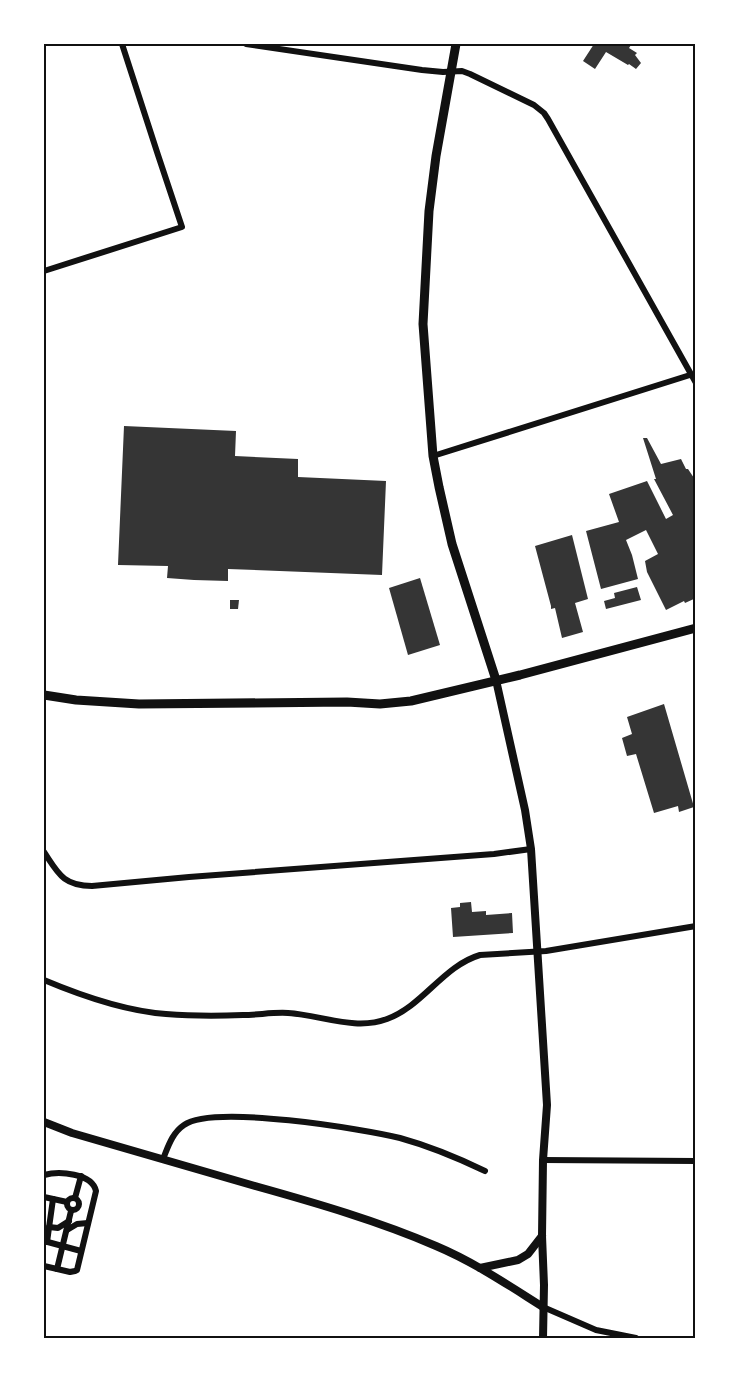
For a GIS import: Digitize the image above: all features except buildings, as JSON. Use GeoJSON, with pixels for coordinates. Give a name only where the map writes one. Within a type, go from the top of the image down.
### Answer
{"type":"FeatureCollection","features":[{"type":"Feature","properties":{"kind":"main road"},"geometry":{"type":"LineString","coordinates":[[456,44],[436,156],[429,211],[423,324],[433,456],[452,544],[496,680]]}},
{"type":"Feature","properties":{"kind":"main road"},"geometry":{"type":"LineString","coordinates":[[44,695],[76,700],[139,704],[347,702],[380,704],[411,700],[496,680],[696,628]]}},
{"type":"Feature","properties":{"kind":"street"},"geometry":{"type":"LineString","coordinates":[[44,271],[182,227],[122,44]]}},
{"type":"Feature","properties":{"kind":"street"},"geometry":{"type":"LineString","coordinates":[[246,44],[422,70],[462,71],[526,101],[544,113],[696,383]]}},
{"type":"Feature","properties":{"kind":"street"},"geometry":{"type":"LineString","coordinates":[[433,456],[690,375]]}},
{"type":"Feature","properties":{"kind":"street"},"geometry":{"type":"LineString","coordinates":[[496,680],[525,810],[531,849],[547,1105],[543,1160],[543,1338]]}},
{"type":"Feature","properties":{"kind":"street"},"geometry":{"type":"LineString","coordinates":[[44,852],[69,883],[92,886],[494,854],[531,849]]}},
{"type":"Feature","properties":{"kind":"street"},"geometry":{"type":"LineString","coordinates":[[44,980],[100,1001],[144,1012],[244,1015],[291,1013],[356,1024],[369,1024],[389,1019],[407,1009],[454,968],[480,955],[537,952],[696,926]]}},
{"type":"Feature","properties":{"kind":"street"},"geometry":{"type":"LineString","coordinates":[[163,1159],[171,1140],[186,1123],[204,1118],[273,1118],[396,1137],[435,1149],[485,1171]]}},
{"type":"Feature","properties":{"kind":"street"},"geometry":{"type":"LineString","coordinates":[[44,1122],[72,1133],[380,1224],[438,1246],[480,1268],[543,1307],[596,1330],[636,1338]]}},
{"type":"Feature","properties":{"kind":"street"},"geometry":{"type":"LineString","coordinates":[[543,1160],[696,1161]]}},
{"type":"Feature","properties":{"kind":"street"},"geometry":{"type":"LineString","coordinates":[[44,1175],[81,1176],[96,1188],[75,1272],[44,1266]]}},
{"type":"Feature","properties":{"kind":"street"},"geometry":{"type":"LineString","coordinates":[[75,1198],[81,1176]]}},
{"type":"Feature","properties":{"kind":"street"},"geometry":{"type":"LineString","coordinates":[[44,1197],[67,1202]]}},
{"type":"Feature","properties":{"kind":"street"},"geometry":{"type":"LineString","coordinates":[[67,1202],[75,1198]]}},
{"type":"Feature","properties":{"kind":"street"},"geometry":{"type":"LineString","coordinates":[[75,1198],[80,1206]]}},
{"type":"Feature","properties":{"kind":"street"},"geometry":{"type":"LineString","coordinates":[[53,1199],[45,1242],[81,1251]]}},
{"type":"Feature","properties":{"kind":"street"},"geometry":{"type":"LineString","coordinates":[[57,1269],[71,1210],[67,1202]]}},
{"type":"Feature","properties":{"kind":"street"},"geometry":{"type":"LineString","coordinates":[[80,1206],[92,1210]]}},
{"type":"Feature","properties":{"kind":"street"},"geometry":{"type":"LineString","coordinates":[[71,1210],[80,1206]]}},
{"type":"Feature","properties":{"kind":"street"},"geometry":{"type":"LineString","coordinates":[[49,1227],[58,1228],[69,1221]]}},
{"type":"Feature","properties":{"kind":"street"},"geometry":{"type":"LineString","coordinates":[[66,1231],[77,1224],[88,1223]]}},
{"type":"Feature","properties":{"kind":"street"},"geometry":{"type":"LineString","coordinates":[[480,1268],[518,1260],[528,1254],[542,1236]]}}]}
